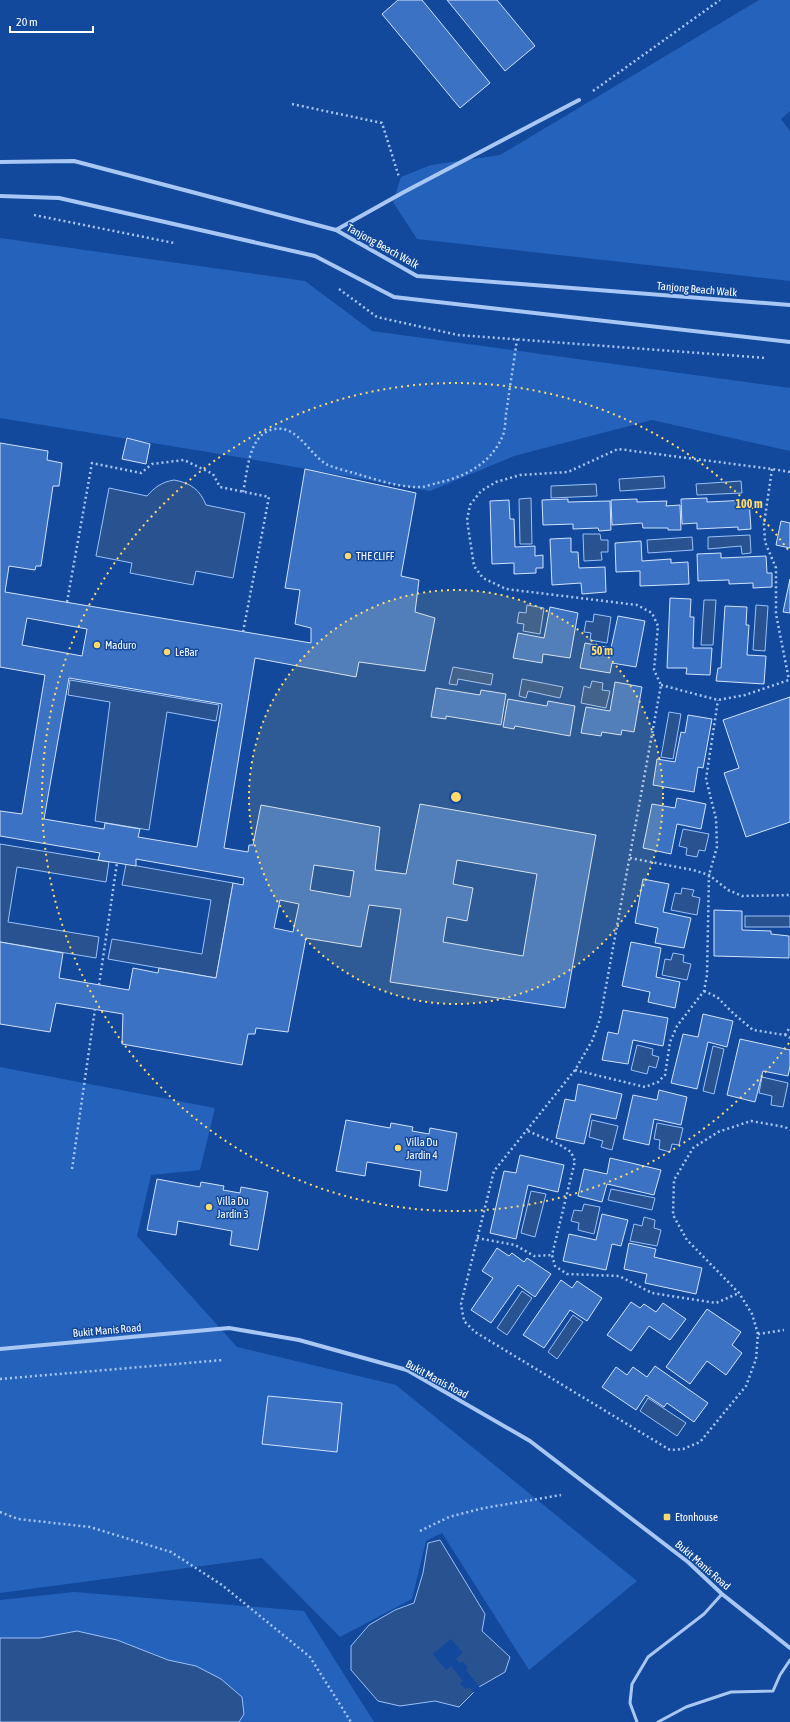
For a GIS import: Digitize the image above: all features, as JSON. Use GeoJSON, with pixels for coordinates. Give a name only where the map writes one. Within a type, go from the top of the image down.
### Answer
{"type":"FeatureCollection","features":[{"type":"Feature","properties":{"kind":"street"},"geometry":{"type":"LineString","coordinates":[[336,230],[404,192],[579,100]]}},
{"type":"Feature","properties":{"kind":"street","name":"Tanjong Beach Walk"},"geometry":{"type":"LineString","coordinates":[[0,162],[74,161],[336,230],[417,276],[790,305]]}},
{"type":"Feature","properties":{"kind":"street"},"geometry":{"type":"LineString","coordinates":[[0,196],[59,198],[315,256],[394,297],[790,342]]}},
{"type":"Feature","properties":{"kind":"street","name":"Bukit Manis Road"},"geometry":{"type":"LineString","coordinates":[[0,1348],[229,1328],[299,1340],[407,1370],[530,1441],[688,1562],[722,1594],[790,1648]]}},
{"type":"Feature","properties":{"kind":"lane"},"geometry":{"type":"LineString","coordinates":[[636,1722],[630,1703],[632,1684],[648,1657],[704,1614],[722,1594]]}},
{"type":"Feature","properties":{"kind":"lane"},"geometry":{"type":"LineString","coordinates":[[658,1722],[686,1707],[731,1692],[773,1691],[780,1675],[790,1660]]}},
{"type":"Feature","properties":{"kind":"path"},"geometry":{"type":"LineString","coordinates":[[579,100],[720,0]]}},
{"type":"Feature","properties":{"kind":"path"},"geometry":{"type":"LineString","coordinates":[[292,104],[382,123],[404,192]]}},
{"type":"Feature","properties":{"kind":"path"},"geometry":{"type":"LineString","coordinates":[[243,492],[252,450],[265,433],[276,428],[291,431],[297,435],[314,454],[328,465],[389,483],[423,487],[456,479],[476,469],[492,454],[503,435],[517,339]]}},
{"type":"Feature","properties":{"kind":"path"},"geometry":{"type":"LineString","coordinates":[[790,472],[772,468],[618,449],[568,472],[520,475],[496,482],[481,491],[470,505],[467,520],[474,566],[482,578],[506,589],[637,605],[652,613],[658,626],[654,670],[661,685],[600,1019],[592,1041],[576,1070],[494,1171],[461,1304],[464,1322],[475,1332],[670,1450],[684,1449],[700,1442],[746,1386],[756,1359],[758,1334],[752,1314],[739,1293],[687,1240],[674,1215],[674,1180],[693,1148],[718,1132],[751,1121],[785,1127],[790,1130]]}},
{"type":"Feature","properties":{"kind":"path"},"geometry":{"type":"LineString","coordinates":[[67,602],[92,463],[141,473],[152,464],[184,460],[212,474],[220,487],[269,497],[242,632]]}},
{"type":"Feature","properties":{"kind":"path"},"geometry":{"type":"LineString","coordinates":[[661,685],[718,700],[745,695],[790,680],[776,614],[776,568],[766,542],[764,524],[772,468]]}},
{"type":"Feature","properties":{"kind":"path"},"geometry":{"type":"LineString","coordinates":[[576,1070],[645,1087],[658,1082],[665,1075],[670,1042],[677,1026],[704,991],[707,975],[709,875],[717,847],[716,819],[706,779],[718,700]]}},
{"type":"Feature","properties":{"kind":"path"},"geometry":{"type":"LineString","coordinates":[[630,858],[693,870],[709,875],[728,890],[742,896],[790,895]]}},
{"type":"Feature","properties":{"kind":"path"},"geometry":{"type":"LineString","coordinates":[[99,985],[116,863]]}},
{"type":"Feature","properties":{"kind":"path"},"geometry":{"type":"LineString","coordinates":[[704,991],[717,997],[753,1030],[785,1035],[790,1038]]}},
{"type":"Feature","properties":{"kind":"path"},"geometry":{"type":"LineString","coordinates":[[72,1169],[95,1009]]}},
{"type":"Feature","properties":{"kind":"path"},"geometry":{"type":"LineString","coordinates":[[785,1035],[790,1027]]}},
{"type":"Feature","properties":{"kind":"path"},"geometry":{"type":"LineString","coordinates":[[528,1131],[560,1145],[571,1152],[575,1161],[552,1255],[555,1266],[567,1274],[619,1276],[652,1293],[716,1303],[739,1293]]}},
{"type":"Feature","properties":{"kind":"path"},"geometry":{"type":"LineString","coordinates":[[477,1238],[515,1245],[534,1256],[552,1255]]}},
{"type":"Feature","properties":{"kind":"path"},"geometry":{"type":"LineString","coordinates":[[758,1334],[784,1330]]}},
{"type":"Feature","properties":{"kind":"path"},"geometry":{"type":"LineString","coordinates":[[0,1379],[223,1360]]}},
{"type":"Feature","properties":{"kind":"path"},"geometry":{"type":"LineString","coordinates":[[420,1531],[450,1517],[484,1508],[561,1496]]}},
{"type":"Feature","properties":{"kind":"path"},"geometry":{"type":"LineString","coordinates":[[0,1512],[18,1518],[90,1527],[171,1552],[222,1585],[310,1657],[351,1722]]}},
{"type":"Feature","properties":{"kind":"shaded area"},"geometry":{"type":"Polygon","coordinates":[[[759,0],[790,0],[790,111],[781,119],[790,131],[790,281],[417,239],[393,202],[401,177],[431,165],[500,155],[759,0]]]}},
{"type":"Feature","properties":{"kind":"shaded area"},"geometry":{"type":"Polygon","coordinates":[[[0,238],[305,281],[372,331],[790,388],[790,451],[652,420],[514,456],[430,491],[250,459],[0,418],[0,238]]]}},
{"type":"Feature","properties":{"kind":"shaded area"},"geometry":{"type":"Polygon","coordinates":[[[664,476],[665,488],[620,491],[619,479],[664,476]]]}},
{"type":"Feature","properties":{"kind":"shaded area"},"geometry":{"type":"Polygon","coordinates":[[[174,480],[190,485],[198,491],[206,505],[245,513],[233,578],[196,571],[193,585],[130,573],[132,563],[96,556],[109,488],[147,496],[159,485],[174,480]]]}},
{"type":"Feature","properties":{"kind":"shaded area"},"geometry":{"type":"Polygon","coordinates":[[[741,481],[742,493],[697,495],[696,484],[741,481]]]}},
{"type":"Feature","properties":{"kind":"shaded area"},"geometry":{"type":"Polygon","coordinates":[[[596,484],[597,496],[551,498],[551,486],[596,484]]]}},
{"type":"Feature","properties":{"kind":"shaded area"},"geometry":{"type":"Polygon","coordinates":[[[531,498],[532,544],[520,544],[519,499],[531,498]]]}},
{"type":"Feature","properties":{"kind":"shaded area"},"geometry":{"type":"Polygon","coordinates":[[[583,534],[600,534],[601,540],[608,540],[608,552],[601,552],[602,560],[584,561],[583,534]]]}},
{"type":"Feature","properties":{"kind":"shaded area"},"geometry":{"type":"Polygon","coordinates":[[[750,535],[751,553],[742,554],[741,546],[708,549],[708,537],[750,535]]]}},
{"type":"Feature","properties":{"kind":"shaded area"},"geometry":{"type":"Polygon","coordinates":[[[692,537],[693,550],[648,553],[647,540],[692,537]]]}},
{"type":"Feature","properties":{"kind":"shaded area"},"geometry":{"type":"Polygon","coordinates":[[[704,600],[716,600],[713,645],[701,645],[704,600]]]}},
{"type":"Feature","properties":{"kind":"shaded area"},"geometry":{"type":"Polygon","coordinates":[[[527,605],[544,608],[540,634],[523,631],[524,624],[517,623],[519,612],[526,613],[527,605]]]}},
{"type":"Feature","properties":{"kind":"shaded area"},"geometry":{"type":"Polygon","coordinates":[[[756,605],[768,606],[765,651],[753,650],[756,605]]]}},
{"type":"Feature","properties":{"kind":"shaded area"},"geometry":{"type":"Polygon","coordinates":[[[594,614],[611,617],[607,643],[590,640],[591,633],[584,632],[586,621],[593,622],[594,614]]]}},
{"type":"Feature","properties":{"kind":"shaded area"},"geometry":{"type":"Polygon","coordinates":[[[453,667],[493,674],[491,685],[458,679],[457,685],[449,684],[453,667]]]}},
{"type":"Feature","properties":{"kind":"shaded area"},"geometry":{"type":"Polygon","coordinates":[[[522,679],[563,687],[560,698],[528,691],[526,698],[519,696],[522,679]]]}},
{"type":"Feature","properties":{"kind":"shaded area"},"geometry":{"type":"Polygon","coordinates":[[[70,680],[219,705],[216,721],[167,712],[149,830],[95,821],[110,702],[68,695],[70,680]]]}},
{"type":"Feature","properties":{"kind":"shaded area"},"geometry":{"type":"Polygon","coordinates":[[[592,681],[603,683],[602,690],[610,691],[606,708],[581,703],[584,686],[590,688],[592,681]]]}},
{"type":"Feature","properties":{"kind":"shaded area"},"geometry":{"type":"Polygon","coordinates":[[[669,712],[681,714],[673,759],[661,757],[669,712]]]}},
{"type":"Feature","properties":{"kind":"shaded area"},"geometry":{"type":"Polygon","coordinates":[[[683,829],[709,834],[705,851],[699,850],[697,857],[686,855],[687,848],[679,846],[683,829]]]}},
{"type":"Feature","properties":{"kind":"shaded area"},"geometry":{"type":"Polygon","coordinates":[[[0,844],[109,862],[106,882],[17,867],[8,922],[99,937],[96,958],[0,942],[0,844]]]}},
{"type":"Feature","properties":{"kind":"shaded area"},"geometry":{"type":"Polygon","coordinates":[[[126,864],[233,883],[216,978],[108,959],[112,939],[202,954],[211,900],[122,885],[126,864]]]}},
{"type":"Feature","properties":{"kind":"shaded area"},"geometry":{"type":"Polygon","coordinates":[[[682,888],[694,890],[692,896],[700,898],[697,915],[671,910],[675,893],[681,894],[682,888]]]}},
{"type":"Feature","properties":{"kind":"shaded area"},"geometry":{"type":"Polygon","coordinates":[[[745,916],[790,916],[790,927],[745,927],[745,916]]]}},
{"type":"Feature","properties":{"kind":"shaded area"},"geometry":{"type":"Polygon","coordinates":[[[673,953],[684,955],[683,962],[691,964],[687,980],[662,975],[665,959],[671,960],[673,953]]]}},
{"type":"Feature","properties":{"kind":"shaded area"},"geometry":{"type":"Polygon","coordinates":[[[637,1045],[653,1049],[652,1055],[659,1057],[656,1068],[649,1066],[647,1074],[631,1070],[637,1045]]]}},
{"type":"Feature","properties":{"kind":"shaded area"},"geometry":{"type":"Polygon","coordinates":[[[713,1046],[724,1049],[714,1094],[703,1091],[713,1046]]]}},
{"type":"Feature","properties":{"kind":"shaded area"},"geometry":{"type":"Polygon","coordinates":[[[0,1067],[215,1108],[200,1170],[151,1175],[137,1236],[237,1347],[396,1385],[637,1581],[529,1670],[442,1533],[426,1541],[412,1599],[340,1637],[262,1558],[0,1593],[0,1067]]]}},
{"type":"Feature","properties":{"kind":"shaded area"},"geometry":{"type":"Polygon","coordinates":[[[762,1077],[788,1083],[783,1107],[771,1105],[772,1096],[759,1093],[762,1077]]]}},
{"type":"Feature","properties":{"kind":"shaded area"},"geometry":{"type":"Polygon","coordinates":[[[592,1120],[618,1126],[612,1150],[601,1147],[603,1141],[589,1137],[592,1120]]]}},
{"type":"Feature","properties":{"kind":"shaded area"},"geometry":{"type":"Polygon","coordinates":[[[657,1123],[683,1128],[679,1145],[672,1144],[670,1152],[659,1149],[660,1140],[654,1139],[657,1123]]]}},
{"type":"Feature","properties":{"kind":"shaded area"},"geometry":{"type":"Polygon","coordinates":[[[611,1189],[655,1198],[652,1210],[608,1200],[611,1189]]]}},
{"type":"Feature","properties":{"kind":"shaded area"},"geometry":{"type":"Polygon","coordinates":[[[531,1191],[546,1194],[535,1237],[521,1233],[531,1191]]]}},
{"type":"Feature","properties":{"kind":"shaded area"},"geometry":{"type":"Polygon","coordinates":[[[584,1204],[600,1207],[594,1234],[578,1230],[579,1223],[571,1221],[574,1210],[582,1211],[584,1204]]]}},
{"type":"Feature","properties":{"kind":"shaded area"},"geometry":{"type":"Polygon","coordinates":[[[644,1217],[655,1220],[654,1228],[661,1230],[657,1246],[630,1241],[634,1224],[642,1226],[644,1217]]]}},
{"type":"Feature","properties":{"kind":"shaded area"},"geometry":{"type":"Polygon","coordinates":[[[522,1291],[532,1298],[507,1335],[497,1328],[522,1291]]]}},
{"type":"Feature","properties":{"kind":"shaded area"},"geometry":{"type":"Polygon","coordinates":[[[573,1315],[583,1322],[557,1359],[548,1352],[573,1315]]]}},
{"type":"Feature","properties":{"kind":"shaded area"},"geometry":{"type":"Polygon","coordinates":[[[648,1398],[686,1423],[677,1436],[640,1411],[648,1398]]]}},
{"type":"Feature","properties":{"kind":"shaded area"},"geometry":{"type":"Polygon","coordinates":[[[440,1540],[485,1614],[482,1631],[510,1657],[505,1672],[479,1687],[459,1707],[435,1701],[400,1706],[378,1701],[351,1670],[351,1646],[369,1625],[395,1610],[414,1603],[423,1573],[428,1543],[440,1540]]]}},
{"type":"Feature","properties":{"kind":"shaded area"},"geometry":{"type":"Polygon","coordinates":[[[74,1592],[304,1611],[374,1722],[0,1722],[0,1600],[74,1592]]]}},
{"type":"Feature","properties":{"kind":"shaded area"},"geometry":{"type":"Polygon","coordinates":[[[77,1631],[117,1640],[168,1660],[196,1666],[221,1679],[242,1697],[244,1714],[239,1722],[0,1722],[0,1638],[40,1638],[77,1631]]]}},
{"type":"Feature","properties":{"kind":"pier"},"geometry":{"type":"Polygon","coordinates":[[[451,1639],[463,1653],[456,1659],[460,1663],[463,1661],[468,1668],[466,1670],[481,1689],[475,1694],[469,1687],[465,1689],[460,1683],[463,1681],[451,1666],[446,1670],[433,1654],[451,1639]]]}},
{"type":"Feature","properties":{"kind":"building"},"geometry":{"type":"Polygon","coordinates":[[[398,0],[422,0],[490,83],[460,108],[382,14],[398,0]]]}},
{"type":"Feature","properties":{"kind":"building"},"geometry":{"type":"Polygon","coordinates":[[[447,0],[497,0],[535,46],[505,71],[447,0]]]}},
{"type":"Feature","properties":{"kind":"building"},"geometry":{"type":"Polygon","coordinates":[[[127,438],[150,444],[146,464],[122,459],[127,438]]]}},
{"type":"Feature","properties":{"kind":"building"},"geometry":{"type":"Polygon","coordinates":[[[0,443],[48,451],[47,460],[62,463],[59,486],[53,486],[41,566],[36,566],[35,570],[9,566],[5,592],[311,643],[311,628],[295,624],[300,590],[285,588],[305,469],[416,493],[401,576],[419,580],[415,612],[435,618],[425,671],[359,662],[356,677],[255,658],[224,848],[248,852],[249,845],[253,845],[261,805],[380,827],[375,870],[406,874],[420,804],[596,835],[565,1008],[390,982],[401,909],[369,905],[361,947],[306,938],[288,1032],[256,1028],[255,1034],[248,1034],[242,1065],[122,1044],[123,1014],[56,1003],[50,1032],[0,1024],[0,942],[63,953],[59,978],[129,990],[133,968],[158,973],[159,968],[216,978],[233,883],[243,885],[244,878],[136,859],[136,866],[98,860],[100,853],[0,836],[0,811],[22,814],[45,675],[0,667],[0,443]],[[27,618],[22,645],[82,656],[87,629],[27,618]],[[69,678],[44,819],[104,829],[105,823],[140,829],[138,837],[197,847],[222,704],[69,678]],[[457,860],[453,884],[473,888],[467,921],[447,917],[443,942],[523,956],[537,874],[457,860]],[[314,865],[310,890],[350,897],[354,871],[314,865]],[[280,900],[274,928],[293,932],[299,904],[280,900]]]}},
{"type":"Feature","properties":{"kind":"building"},"geometry":{"type":"Polygon","coordinates":[[[707,498],[707,502],[749,500],[751,529],[738,530],[738,527],[697,529],[697,523],[682,524],[681,499],[707,498]]]}},
{"type":"Feature","properties":{"kind":"building"},"geometry":{"type":"Polygon","coordinates":[[[568,499],[568,502],[610,501],[611,530],[599,531],[598,528],[573,529],[573,524],[543,525],[542,500],[568,499]]]}},
{"type":"Feature","properties":{"kind":"building"},"geometry":{"type":"Polygon","coordinates":[[[637,499],[637,502],[667,501],[666,506],[680,505],[681,530],[668,530],[668,528],[643,528],[642,523],[612,525],[611,500],[637,499]]]}},
{"type":"Feature","properties":{"kind":"building"},"geometry":{"type":"Polygon","coordinates":[[[509,500],[510,519],[514,519],[515,547],[535,546],[535,556],[543,555],[543,568],[536,568],[536,573],[514,574],[514,563],[492,564],[490,501],[509,500]]]}},
{"type":"Feature","properties":{"kind":"building"},"geometry":{"type":"Polygon","coordinates":[[[781,521],[790,523],[790,548],[776,545],[781,521]]]}},
{"type":"Feature","properties":{"kind":"building"},"geometry":{"type":"Polygon","coordinates":[[[571,538],[571,552],[578,552],[579,568],[605,567],[606,592],[582,594],[581,583],[552,585],[550,539],[571,538]]]}},
{"type":"Feature","properties":{"kind":"building"},"geometry":{"type":"Polygon","coordinates":[[[641,541],[642,561],[671,559],[671,563],[688,562],[689,584],[640,586],[640,571],[616,572],[615,543],[641,541]]]}},
{"type":"Feature","properties":{"kind":"building"},"geometry":{"type":"Polygon","coordinates":[[[721,553],[721,558],[766,556],[767,573],[772,573],[772,587],[753,588],[753,583],[729,584],[729,580],[698,581],[697,554],[721,553]]]}},
{"type":"Feature","properties":{"kind":"building"},"geometry":{"type":"Polygon","coordinates":[[[790,579],[790,613],[783,612],[790,579]]]}},
{"type":"Feature","properties":{"kind":"building"},"geometry":{"type":"Polygon","coordinates":[[[670,598],[691,599],[690,617],[694,617],[693,648],[712,648],[710,675],[686,674],[687,668],[667,668],[670,598]]]}},
{"type":"Feature","properties":{"kind":"building"},"geometry":{"type":"Polygon","coordinates":[[[725,606],[747,607],[746,625],[749,625],[747,655],[766,656],[764,684],[716,681],[718,668],[721,668],[725,606]]]}},
{"type":"Feature","properties":{"kind":"building"},"geometry":{"type":"Polygon","coordinates":[[[550,607],[578,613],[570,658],[543,654],[542,663],[513,658],[518,633],[544,638],[550,607]]]}},
{"type":"Feature","properties":{"kind":"building"},"geometry":{"type":"Polygon","coordinates":[[[618,616],[645,621],[636,667],[612,663],[610,673],[580,668],[585,643],[611,648],[618,616]]]}},
{"type":"Feature","properties":{"kind":"building"},"geometry":{"type":"Polygon","coordinates":[[[615,682],[642,687],[634,732],[622,730],[621,735],[602,732],[601,736],[581,733],[586,707],[610,711],[615,682]]]}},
{"type":"Feature","properties":{"kind":"building"},"geometry":{"type":"Polygon","coordinates":[[[436,688],[480,695],[481,690],[506,694],[501,725],[446,716],[446,719],[431,717],[436,688]]]}},
{"type":"Feature","properties":{"kind":"building"},"geometry":{"type":"Polygon","coordinates":[[[790,697],[790,822],[746,837],[724,773],[739,768],[723,720],[790,697]]]}},
{"type":"Feature","properties":{"kind":"building"},"geometry":{"type":"Polygon","coordinates":[[[508,699],[547,706],[548,701],[575,706],[570,736],[515,726],[514,729],[503,727],[508,699]]]}},
{"type":"Feature","properties":{"kind":"building"},"geometry":{"type":"Polygon","coordinates":[[[688,715],[712,719],[703,768],[698,767],[694,792],[653,785],[657,759],[675,762],[681,732],[685,733],[688,715]]]}},
{"type":"Feature","properties":{"kind":"building"},"geometry":{"type":"Polygon","coordinates":[[[677,798],[706,804],[701,829],[677,824],[671,854],[643,848],[652,804],[675,808],[677,798]]]}},
{"type":"Feature","properties":{"kind":"building"},"geometry":{"type":"Polygon","coordinates":[[[643,879],[669,884],[663,912],[691,918],[684,948],[655,943],[658,928],[635,923],[643,879]]]}},
{"type":"Feature","properties":{"kind":"building"},"geometry":{"type":"Polygon","coordinates":[[[714,910],[742,911],[742,930],[771,931],[771,934],[789,936],[789,958],[714,956],[714,910]]]}},
{"type":"Feature","properties":{"kind":"building"},"geometry":{"type":"Polygon","coordinates":[[[631,942],[661,948],[656,977],[680,982],[675,1008],[648,1002],[650,992],[622,986],[631,942]]]}},
{"type":"Feature","properties":{"kind":"building"},"geometry":{"type":"Polygon","coordinates":[[[623,1010],[668,1018],[663,1046],[633,1040],[628,1064],[602,1060],[608,1032],[618,1034],[623,1010]]]}},
{"type":"Feature","properties":{"kind":"building"},"geometry":{"type":"Polygon","coordinates":[[[703,1014],[733,1021],[727,1047],[708,1042],[697,1089],[671,1083],[683,1034],[698,1037],[703,1014]]]}},
{"type":"Feature","properties":{"kind":"building"},"geometry":{"type":"Polygon","coordinates":[[[740,1039],[790,1050],[790,1066],[788,1076],[763,1071],[755,1102],[727,1095],[740,1039]]]}},
{"type":"Feature","properties":{"kind":"building"},"geometry":{"type":"Polygon","coordinates":[[[578,1084],[622,1094],[616,1119],[591,1114],[584,1144],[556,1138],[565,1099],[575,1101],[578,1084]]]}},
{"type":"Feature","properties":{"kind":"building"},"geometry":{"type":"Polygon","coordinates":[[[659,1090],[687,1097],[681,1125],[654,1119],[649,1145],[623,1139],[633,1095],[657,1100],[659,1090]]]}},
{"type":"Feature","properties":{"kind":"building","name":"Villa Du Jardin 4"},"geometry":{"type":"Polygon","coordinates":[[[346,1120],[390,1128],[391,1123],[413,1127],[412,1131],[429,1134],[430,1128],[457,1133],[447,1191],[419,1186],[421,1171],[367,1162],[365,1176],[336,1171],[346,1120]]]}},
{"type":"Feature","properties":{"kind":"building"},"geometry":{"type":"Polygon","coordinates":[[[520,1155],[564,1165],[558,1192],[528,1185],[516,1239],[490,1233],[504,1171],[516,1173],[520,1155]]]}},
{"type":"Feature","properties":{"kind":"building"},"geometry":{"type":"Polygon","coordinates":[[[610,1158],[661,1170],[654,1195],[607,1184],[602,1202],[578,1196],[584,1169],[607,1174],[610,1158]]]}},
{"type":"Feature","properties":{"kind":"building","name":"Villa Du Jardin 3"},"geometry":{"type":"Polygon","coordinates":[[[157,1179],[200,1187],[201,1182],[224,1186],[223,1190],[240,1193],[241,1187],[268,1192],[258,1250],[230,1245],[232,1231],[178,1221],[176,1235],[147,1230],[157,1179]]]}},
{"type":"Feature","properties":{"kind":"building"},"geometry":{"type":"Polygon","coordinates":[[[602,1214],[628,1220],[621,1246],[612,1244],[606,1270],[563,1261],[569,1234],[596,1240],[602,1214]]]}},
{"type":"Feature","properties":{"kind":"building"},"geometry":{"type":"Polygon","coordinates":[[[629,1243],[656,1249],[654,1257],[702,1268],[696,1294],[645,1283],[647,1274],[624,1269],[629,1243]]]}},
{"type":"Feature","properties":{"kind":"building"},"geometry":{"type":"Polygon","coordinates":[[[497,1248],[509,1256],[512,1253],[524,1262],[527,1258],[551,1274],[535,1297],[518,1285],[491,1323],[471,1310],[493,1278],[482,1271],[497,1248]]]}},
{"type":"Feature","properties":{"kind":"building"},"geometry":{"type":"Polygon","coordinates":[[[561,1280],[572,1288],[577,1281],[602,1298],[587,1321],[570,1310],[544,1348],[523,1335],[561,1280]]]}},
{"type":"Feature","properties":{"kind":"building"},"geometry":{"type":"Polygon","coordinates":[[[631,1302],[640,1308],[644,1304],[656,1312],[663,1303],[686,1319],[670,1340],[649,1326],[631,1351],[607,1335],[631,1302]]]}},
{"type":"Feature","properties":{"kind":"building"},"geometry":{"type":"Polygon","coordinates":[[[707,1309],[741,1332],[732,1345],[742,1353],[726,1375],[707,1361],[690,1384],[666,1367],[707,1309]]]}},
{"type":"Feature","properties":{"kind":"building"},"geometry":{"type":"Polygon","coordinates":[[[655,1366],[708,1403],[694,1422],[667,1403],[664,1407],[646,1395],[636,1410],[602,1387],[616,1367],[627,1375],[633,1367],[647,1377],[655,1366]]]}},
{"type":"Feature","properties":{"kind":"building"},"geometry":{"type":"Polygon","coordinates":[[[268,1396],[342,1403],[337,1452],[262,1444],[268,1396]]]}},
{"type":"Feature","properties":{"kind":"place","name":"THE CLIFF"},"geometry":{"type":"Point","coordinates":[348,556]}},
{"type":"Feature","properties":{"kind":"place","name":"Maduro"},"geometry":{"type":"Point","coordinates":[97,645]}},
{"type":"Feature","properties":{"kind":"place","name":"LeBar"},"geometry":{"type":"Point","coordinates":[167,652]}},
{"type":"Feature","properties":{"kind":"place","name":"Villa Du Jardin 4"},"geometry":{"type":"Point","coordinates":[398,1148]}},
{"type":"Feature","properties":{"kind":"place","name":"Villa Du Jardin 3"},"geometry":{"type":"Point","coordinates":[209,1207]}},
{"type":"Feature","properties":{"kind":"place","name":"Etonhouse"},"geometry":{"type":"Point","coordinates":[667,1517]}}]}
